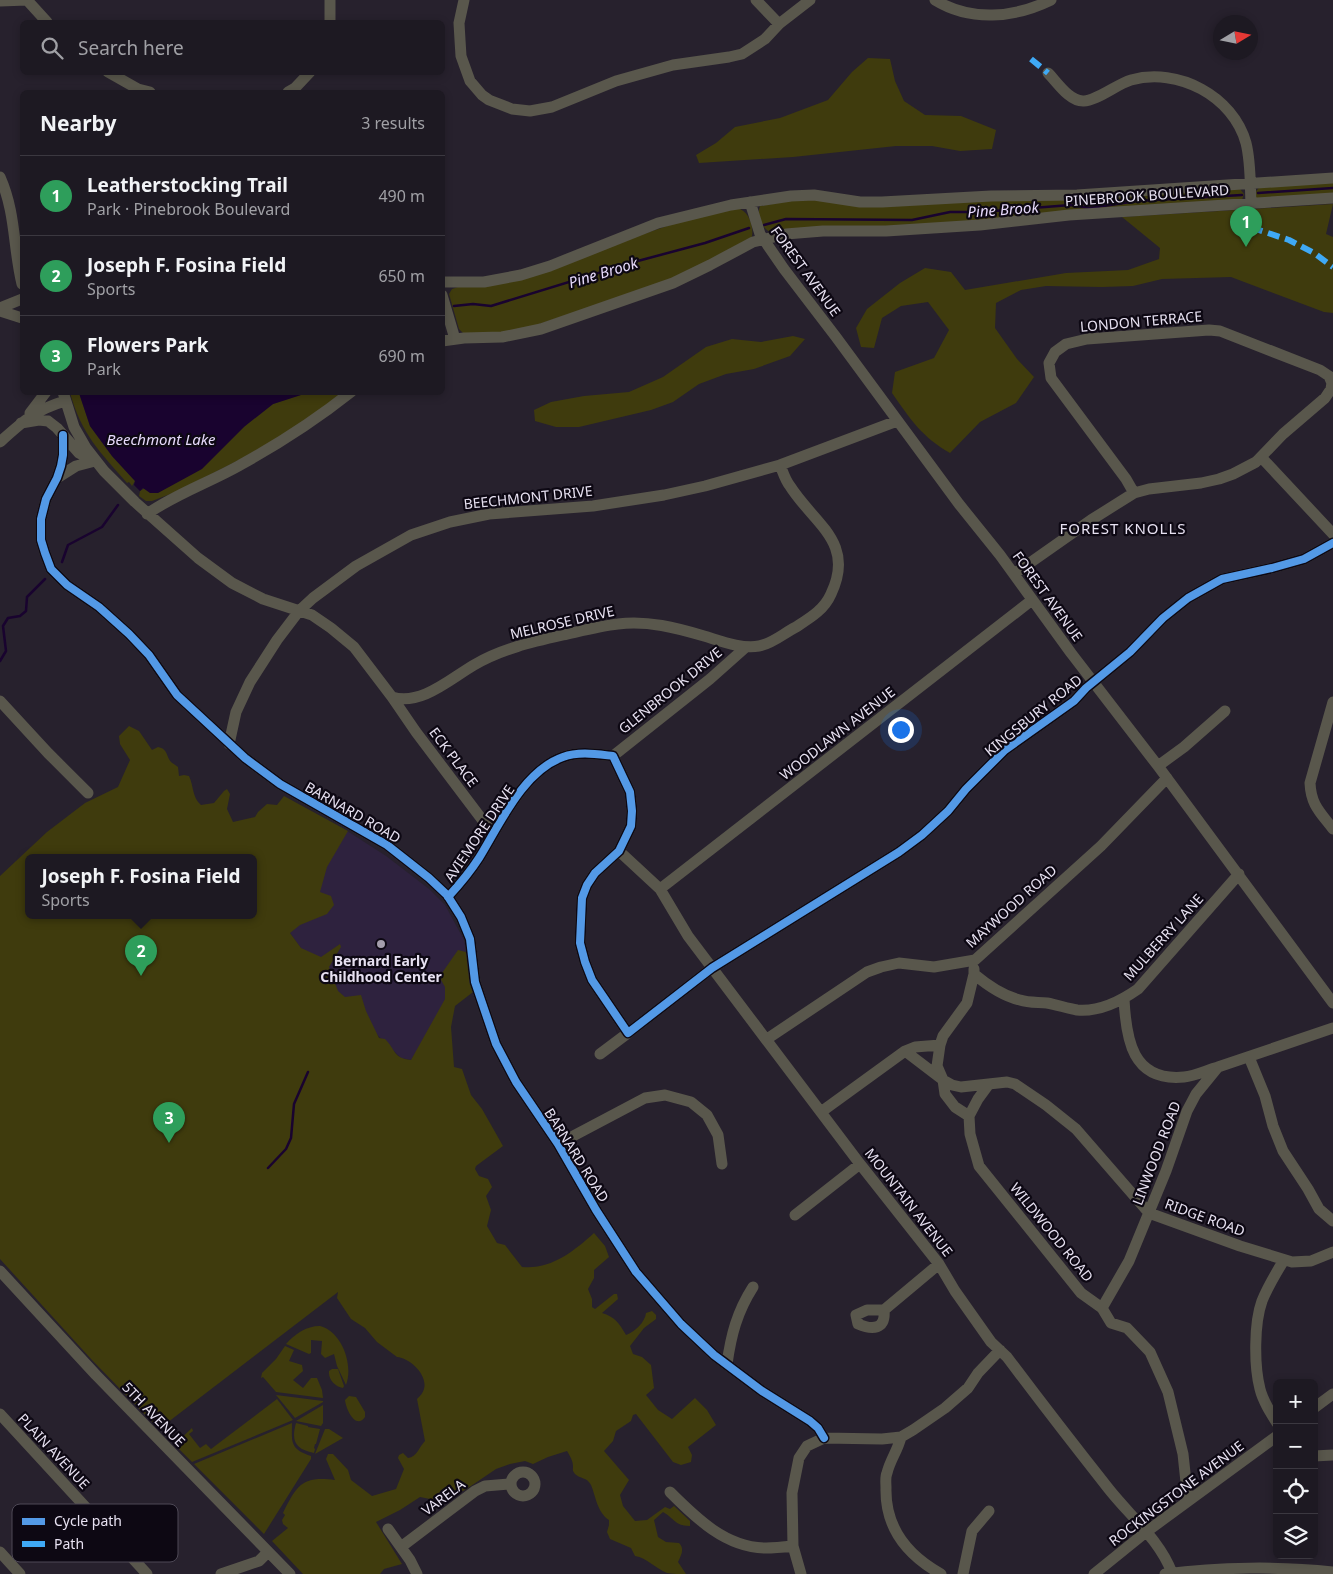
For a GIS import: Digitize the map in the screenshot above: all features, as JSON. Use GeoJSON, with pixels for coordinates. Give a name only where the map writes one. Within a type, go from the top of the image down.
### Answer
{"type":"FeatureCollection","features":[{"type":"Feature","properties":{"kind":"street"},"geometry":{"type":"LineString","coordinates":[[0,1],[27,0],[45,20]]}},
{"type":"Feature","properties":{"kind":"street"},"geometry":{"type":"LineString","coordinates":[[330,0],[330,20]]}},
{"type":"Feature","properties":{"kind":"street"},"geometry":{"type":"LineString","coordinates":[[464,0],[459,23],[461,56],[470,81],[489,100],[512,109],[530,111],[552,108],[616,81],[673,65],[742,54],[766,40],[779,24],[810,0]]}},
{"type":"Feature","properties":{"kind":"street"},"geometry":{"type":"LineString","coordinates":[[756,0],[779,24]]}},
{"type":"Feature","properties":{"kind":"street"},"geometry":{"type":"LineString","coordinates":[[935,0],[951,9],[979,16],[1026,10],[1051,0]]}},
{"type":"Feature","properties":{"kind":"street"},"geometry":{"type":"LineString","coordinates":[[1048,73],[1073,98],[1081,101],[1092,100],[1121,84],[1142,78],[1174,79],[1189,83],[1204,91],[1221,102],[1231,113],[1240,128],[1246,143],[1251,204]]}},
{"type":"Feature","properties":{"kind":"street"},"geometry":{"type":"LineString","coordinates":[[113,75],[142,90]]}},
{"type":"Feature","properties":{"kind":"street"},"geometry":{"type":"LineString","coordinates":[[292,90],[307,75]]}},
{"type":"Feature","properties":{"kind":"street"},"geometry":{"type":"LineString","coordinates":[[0,177],[12,212],[20,273]]}},
{"type":"Feature","properties":{"kind":"street","name":"PINEBROOK BOULEVARD"},"geometry":{"type":"LineString","coordinates":[[445,282],[490,281],[535,272],[651,225],[750,202],[803,195],[860,202],[876,202],[991,196],[1077,195],[1333,178]]}},
{"type":"Feature","properties":{"kind":"street","name":"PINEBROOK BOULEVARD"},"geometry":{"type":"LineString","coordinates":[[445,341],[512,336],[551,326],[673,283],[762,239],[809,232],[913,230],[1003,224],[1076,215],[1333,198]]}},
{"type":"Feature","properties":{"kind":"street","name":"FOREST AVENUE"},"geometry":{"type":"LineString","coordinates":[[750,202],[762,239],[897,421],[1168,778],[1333,1002]]}},
{"type":"Feature","properties":{"kind":"street"},"geometry":{"type":"LineString","coordinates":[[0,309],[20,300]]}},
{"type":"Feature","properties":{"kind":"street"},"geometry":{"type":"LineString","coordinates":[[445,305],[455,339]]}},
{"type":"Feature","properties":{"kind":"street"},"geometry":{"type":"LineString","coordinates":[[0,309],[20,317]]}},
{"type":"Feature","properties":{"kind":"street","name":"LONDON TERRACE"},"geometry":{"type":"LineString","coordinates":[[1134,493],[1126,479],[1051,378],[1049,363],[1055,352],[1066,344],[1087,339],[1172,332],[1220,331],[1320,370],[1329,376],[1332,389],[1325,398],[1283,434],[1261,457]]}},
{"type":"Feature","properties":{"kind":"street"},"geometry":{"type":"LineString","coordinates":[[22,422],[44,395]]}},
{"type":"Feature","properties":{"kind":"street"},"geometry":{"type":"LineString","coordinates":[[147,514],[170,498],[254,457],[318,417],[347,395]]}},
{"type":"Feature","properties":{"kind":"street"},"geometry":{"type":"LineString","coordinates":[[0,442],[22,422],[64,397],[78,434],[95,461],[147,514],[198,558],[232,583],[263,599],[312,615],[350,643],[392,696]]}},
{"type":"Feature","properties":{"kind":"street"},"geometry":{"type":"LineString","coordinates":[[22,422],[46,420],[54,425],[79,453],[95,461]]}},
{"type":"Feature","properties":{"kind":"street","name":"BEECHMONT DRIVE"},"geometry":{"type":"LineString","coordinates":[[229,744],[236,712],[250,682],[299,610],[356,566],[411,535],[445,524],[489,514],[593,506],[664,495],[721,482],[780,465],[897,421]]}},
{"type":"Feature","properties":{"kind":"street","name":"BARNARD ROAD"},"geometry":{"type":"LineString","coordinates":[[64,435],[63,455],[57,478],[46,499],[40,518],[44,554],[51,569],[66,585],[99,607],[129,634],[149,655],[177,695],[229,744],[280,784],[388,845],[430,878],[448,897],[461,916],[470,938],[476,982],[496,1044],[516,1082],[558,1144],[596,1210],[636,1272],[681,1324],[714,1355],[762,1391],[810,1421],[818,1428],[824,1438]]}},
{"type":"Feature","properties":{"kind":"street"},"geometry":{"type":"LineString","coordinates":[[1014,574],[1091,520],[1134,493],[1219,479],[1233,474],[1261,457],[1333,534]]}},
{"type":"Feature","properties":{"kind":"street"},"geometry":{"type":"LineString","coordinates":[[57,478],[76,466],[95,461]]}},
{"type":"Feature","properties":{"kind":"street","name":"MELROSE DRIVE"},"geometry":{"type":"LineString","coordinates":[[392,696],[410,698],[429,693],[476,664],[502,652],[525,644],[599,626],[637,623],[656,625],[681,629],[746,647],[761,646],[778,638],[820,610],[831,595],[837,573],[838,558],[832,539],[791,488],[780,465]]}},
{"type":"Feature","properties":{"kind":"street","name":"KINGSBURY ROAD"},"geometry":{"type":"LineString","coordinates":[[712,968],[899,852],[922,835],[948,811],[966,789],[1005,750],[1074,701],[1130,652],[1163,618],[1188,598],[1222,579],[1304,559],[1333,543]]}},
{"type":"Feature","properties":{"kind":"street","name":"WOODLAWN AVENUE"},"geometry":{"type":"LineString","coordinates":[[660,889],[1032,600]]}},
{"type":"Feature","properties":{"kind":"street","name":"GLENBROOK DRIVE"},"geometry":{"type":"LineString","coordinates":[[613,756],[710,679],[746,647]]}},
{"type":"Feature","properties":{"kind":"street","name":"ECK PLACE"},"geometry":{"type":"LineString","coordinates":[[392,696],[416,732],[494,834]]}},
{"type":"Feature","properties":{"kind":"street"},"geometry":{"type":"LineString","coordinates":[[0,701],[88,793]]}},
{"type":"Feature","properties":{"kind":"street"},"geometry":{"type":"LineString","coordinates":[[1333,702],[1310,783],[1314,805],[1333,829]]}},
{"type":"Feature","properties":{"kind":"street"},"geometry":{"type":"LineString","coordinates":[[1158,766],[1184,747],[1225,711]]}},
{"type":"Feature","properties":{"kind":"street","name":"AVIEMORE DRIVE"},"geometry":{"type":"LineString","coordinates":[[448,897],[466,877],[507,810],[536,775],[550,763],[577,753],[613,756]]}},
{"type":"Feature","properties":{"kind":"street"},"geometry":{"type":"LineString","coordinates":[[613,756],[627,782],[632,800],[631,826],[619,851],[595,873],[587,885],[582,898],[580,943],[592,980],[628,1033]]}},
{"type":"Feature","properties":{"kind":"street","name":"MAYWOOD ROAD"},"geometry":{"type":"LineString","coordinates":[[766,1039],[874,969],[899,963],[934,966],[975,960],[1101,846],[1168,778]]}},
{"type":"Feature","properties":{"kind":"street","name":"MOUNTAIN AVENUE"},"geometry":{"type":"LineString","coordinates":[[619,851],[660,889],[688,936],[860,1164],[939,1264],[955,1291],[986,1335],[1007,1357],[1109,1489],[1146,1532],[1169,1564],[1169,1574]]}},
{"type":"Feature","properties":{"kind":"street","name":"MULBERRY LANE"},"geometry":{"type":"LineString","coordinates":[[974,974],[1004,994],[1021,1001],[1048,1003],[1078,1010],[1099,1007],[1124,999],[1138,989],[1239,874]]}},
{"type":"Feature","properties":{"kind":"street"},"geometry":{"type":"LineString","coordinates":[[975,960],[974,974],[967,1003],[943,1036],[937,1066],[943,1080],[945,1094],[955,1107],[970,1116],[978,1099],[989,1084]]}},
{"type":"Feature","properties":{"kind":"street"},"geometry":{"type":"LineString","coordinates":[[600,1054],[712,968]]}},
{"type":"Feature","properties":{"kind":"street"},"geometry":{"type":"LineString","coordinates":[[1124,999],[1125,1024],[1131,1048],[1148,1069],[1170,1077],[1186,1077],[1333,1028]]}},
{"type":"Feature","properties":{"kind":"street"},"geometry":{"type":"LineString","coordinates":[[821,1112],[905,1052],[915,1047],[940,1045]]}},
{"type":"Feature","properties":{"kind":"street"},"geometry":{"type":"LineString","coordinates":[[905,1052],[943,1080]]}},
{"type":"Feature","properties":{"kind":"street"},"geometry":{"type":"LineString","coordinates":[[1249,1057],[1265,1096],[1273,1126],[1283,1151],[1308,1189],[1318,1209],[1333,1221]]}},
{"type":"Feature","properties":{"kind":"street","name":"LINWOOD ROAD"},"geometry":{"type":"LineString","coordinates":[[1102,1308],[1129,1260],[1166,1171],[1187,1111],[1196,1094],[1218,1067]]}},
{"type":"Feature","properties":{"kind":"street","name":"RIDGE ROAD"},"geometry":{"type":"LineString","coordinates":[[943,1080],[952,1085],[960,1086],[1007,1082],[1015,1084],[1046,1105],[1076,1129],[1149,1213],[1292,1262],[1311,1261],[1333,1252]]}},
{"type":"Feature","properties":{"kind":"street"},"geometry":{"type":"LineString","coordinates":[[558,1144],[645,1098],[665,1095],[691,1102],[707,1115],[718,1134],[722,1164]]}},
{"type":"Feature","properties":{"kind":"street","name":"WILDWOOD ROAD"},"geometry":{"type":"LineString","coordinates":[[970,1116],[970,1134],[979,1166],[1068,1278],[1081,1292],[1102,1308],[1111,1323],[1127,1328],[1150,1352],[1168,1392],[1183,1454],[1188,1500]]}},
{"type":"Feature","properties":{"kind":"street"},"geometry":{"type":"LineString","coordinates":[[795,1214],[860,1164]]}},
{"type":"Feature","properties":{"kind":"street"},"geometry":{"type":"LineString","coordinates":[[1273,1417],[1265,1404],[1260,1388],[1256,1347],[1261,1303],[1269,1284],[1284,1260]]}},
{"type":"Feature","properties":{"kind":"street"},"geometry":{"type":"LineString","coordinates":[[884,1310],[939,1264]]}},
{"type":"Feature","properties":{"kind":"street","name":"5TH AVENUE"},"geometry":{"type":"LineString","coordinates":[[0,1271],[96,1375],[290,1574]]}},
{"type":"Feature","properties":{"kind":"street"},"geometry":{"type":"LineString","coordinates":[[727,1364],[732,1330],[753,1286]]}},
{"type":"Feature","properties":{"kind":"street"},"geometry":{"type":"LineString","coordinates":[[801,1574],[793,1546],[792,1493],[799,1458],[807,1446],[824,1438],[882,1439],[901,1437],[951,1403],[968,1388],[978,1373],[1000,1350]]}},
{"type":"Feature","properties":{"kind":"street"},"geometry":{"type":"LineString","coordinates":[[1318,1405],[1333,1394]]}},
{"type":"Feature","properties":{"kind":"street","name":"PLAIN AVENUE"},"geometry":{"type":"LineString","coordinates":[[0,1414],[83,1504]]}},
{"type":"Feature","properties":{"kind":"street"},"geometry":{"type":"LineString","coordinates":[[901,1437],[899,1447],[886,1474],[886,1502],[889,1515],[901,1542],[926,1566],[940,1574]]}},
{"type":"Feature","properties":{"kind":"street","name":"ROCKINGSTONE AVENUE"},"geometry":{"type":"LineString","coordinates":[[1094,1574],[1188,1500],[1273,1439]]}},
{"type":"Feature","properties":{"kind":"street"},"geometry":{"type":"LineString","coordinates":[[1318,1456],[1333,1455]]}},
{"type":"Feature","properties":{"kind":"street","name":"VARELA"},"geometry":{"type":"LineString","coordinates":[[401,1548],[475,1491],[485,1486],[509,1484]]}},
{"type":"Feature","properties":{"kind":"street"},"geometry":{"type":"LineString","coordinates":[[670,1492],[697,1519],[740,1544],[764,1548],[793,1546]]}},
{"type":"Feature","properties":{"kind":"street"},"geometry":{"type":"LineString","coordinates":[[963,1574],[972,1531],[990,1511]]}},
{"type":"Feature","properties":{"kind":"street"},"geometry":{"type":"LineString","coordinates":[[388,1529],[417,1574]]}},
{"type":"Feature","properties":{"kind":"street"},"geometry":{"type":"LineString","coordinates":[[0,1552],[20,1574]]}},
{"type":"Feature","properties":{"kind":"street"},"geometry":{"type":"LineString","coordinates":[[221,1574],[258,1561],[268,1552]]}},
{"type":"Feature","properties":{"kind":"street","name":"PLAIN AVENUE"},"geometry":{"type":"LineString","coordinates":[[136,1562],[147,1574]]}},
{"type":"Feature","properties":{"kind":"street"},"geometry":{"type":"LineString","coordinates":[[1169,1574],[1258,1569],[1333,1572]]}},
{"type":"Feature","properties":{"kind":"shaded area"},"geometry":{"type":"Polygon","coordinates":[[[868,58],[890,59],[895,81],[904,101],[925,115],[961,116],[996,130],[992,149],[960,151],[932,146],[896,146],[793,157],[699,163],[696,155],[716,143],[735,127],[780,118],[828,100],[852,72],[868,58]]]}},
{"type":"Feature","properties":{"kind":"shaded area"},"geometry":{"type":"Polygon","coordinates":[[[1333,183],[1333,196],[1256,198],[1256,192],[1260,187],[1333,183]]]}},
{"type":"Feature","properties":{"kind":"shaded area"},"geometry":{"type":"Polygon","coordinates":[[[1240,189],[1244,194],[1242,200],[1025,218],[772,233],[765,228],[759,218],[760,206],[806,198],[862,207],[1240,189]]]}},
{"type":"Feature","properties":{"kind":"shaded area"},"geometry":{"type":"Polygon","coordinates":[[[1333,204],[1326,234],[1333,237],[1333,313],[1324,312],[1231,277],[1162,279],[1133,286],[1046,286],[1021,290],[996,303],[995,328],[1017,359],[1034,377],[1016,403],[980,422],[950,453],[924,434],[911,420],[892,393],[895,372],[934,358],[949,330],[928,302],[901,306],[882,318],[874,348],[861,347],[856,328],[867,309],[900,283],[925,268],[951,272],[965,290],[1066,273],[1128,270],[1159,259],[1160,248],[1122,217],[1333,204]]]}},
{"type":"Feature","properties":{"kind":"shaded area"},"geometry":{"type":"Polygon","coordinates":[[[737,208],[745,213],[750,221],[752,226],[751,240],[670,281],[518,331],[468,334],[463,333],[459,329],[449,294],[452,289],[497,284],[673,224],[737,208]]]}},
{"type":"Feature","properties":{"kind":"shaded area"},"geometry":{"type":"Polygon","coordinates":[[[793,336],[805,339],[790,356],[754,369],[726,374],[699,384],[673,402],[651,410],[579,427],[556,427],[535,421],[534,410],[551,402],[584,396],[629,392],[663,377],[706,347],[732,339],[761,342],[793,336]]]}},
{"type":"Feature","properties":{"kind":"shaded area"},"geometry":{"type":"Polygon","coordinates":[[[71,395],[80,395],[90,426],[112,456],[135,481],[132,486],[108,462],[93,442],[86,432],[71,395]]]}},
{"type":"Feature","properties":{"kind":"shaded area"},"geometry":{"type":"Polygon","coordinates":[[[301,395],[343,395],[274,442],[178,491],[152,501],[146,501],[139,496],[140,491],[245,426],[273,404],[301,395]]]}},
{"type":"Feature","properties":{"kind":"shaded area"},"geometry":{"type":"Polygon","coordinates":[[[129,726],[139,731],[152,750],[158,747],[164,749],[171,762],[178,767],[179,776],[189,776],[195,795],[201,805],[214,803],[227,789],[230,794],[227,809],[233,822],[255,817],[267,804],[277,805],[284,796],[348,831],[327,867],[320,892],[331,896],[334,905],[327,914],[300,925],[290,933],[301,948],[321,957],[340,944],[341,947],[329,967],[338,991],[345,997],[361,995],[366,1011],[379,1038],[385,1039],[395,1053],[401,1057],[411,1060],[445,999],[445,987],[441,980],[442,973],[458,950],[466,952],[473,992],[455,1006],[451,1027],[454,1067],[462,1069],[471,1095],[482,1109],[503,1146],[476,1166],[475,1169],[479,1176],[488,1179],[492,1187],[486,1196],[491,1210],[487,1226],[497,1243],[505,1245],[522,1267],[543,1265],[561,1258],[594,1233],[605,1246],[609,1257],[594,1270],[594,1278],[588,1289],[592,1299],[592,1307],[595,1309],[614,1294],[617,1294],[618,1299],[602,1313],[616,1321],[626,1335],[633,1332],[639,1326],[644,1320],[646,1313],[652,1311],[656,1315],[656,1319],[644,1328],[630,1346],[633,1354],[642,1357],[651,1365],[654,1388],[646,1395],[658,1410],[672,1419],[695,1398],[707,1410],[716,1425],[688,1447],[692,1455],[691,1462],[681,1465],[673,1462],[636,1414],[633,1415],[631,1421],[616,1431],[613,1441],[604,1451],[629,1480],[620,1495],[623,1506],[635,1521],[647,1520],[665,1507],[670,1509],[674,1506],[690,1521],[690,1526],[681,1525],[663,1512],[654,1520],[658,1537],[666,1542],[679,1543],[681,1545],[682,1552],[678,1562],[686,1574],[667,1573],[635,1556],[631,1548],[610,1539],[607,1532],[609,1520],[599,1509],[589,1482],[574,1473],[572,1460],[567,1451],[533,1464],[525,1461],[496,1469],[465,1490],[445,1499],[420,1497],[376,1522],[402,1564],[384,1569],[380,1574],[303,1574],[272,1541],[288,1528],[283,1524],[282,1520],[285,1515],[283,1513],[292,1495],[302,1484],[308,1481],[335,1480],[326,1459],[328,1454],[333,1454],[348,1470],[351,1480],[372,1496],[396,1489],[404,1469],[398,1458],[399,1455],[403,1453],[408,1458],[411,1457],[416,1454],[425,1441],[417,1399],[423,1392],[425,1384],[417,1368],[407,1360],[397,1357],[377,1342],[365,1328],[351,1319],[337,1298],[338,1292],[159,1429],[92,1360],[0,1259],[0,876],[47,832],[85,803],[118,787],[130,760],[120,744],[119,736],[129,726]]]}},
{"type":"Feature","properties":{"kind":"shaded area","name":"Bernard Early Childhood Center"},"geometry":{"type":"Polygon","coordinates":[[[341,827],[386,856],[429,889],[445,905],[464,940],[468,960],[448,1005],[411,1060],[401,1058],[329,987],[290,933],[287,914],[341,827]]]}},
{"type":"Feature","properties":{"kind":"shaded area"},"geometry":{"type":"Polygon","coordinates":[[[320,1326],[334,1334],[344,1350],[348,1368],[346,1385],[337,1366],[334,1354],[325,1358],[321,1354],[322,1341],[311,1340],[311,1353],[309,1354],[286,1344],[301,1331],[310,1327],[320,1326]]]}},
{"type":"Feature","properties":{"kind":"shaded area"},"geometry":{"type":"Polygon","coordinates":[[[285,1346],[294,1350],[289,1361],[302,1365],[303,1371],[293,1380],[303,1388],[311,1378],[317,1378],[323,1398],[276,1392],[263,1377],[261,1378],[262,1373],[276,1359],[285,1346]]]}},
{"type":"Feature","properties":{"kind":"shaded area"},"geometry":{"type":"Polygon","coordinates":[[[338,1369],[343,1388],[337,1386],[331,1380],[329,1371],[338,1369]]]}},
{"type":"Feature","properties":{"kind":"shaded area"},"geometry":{"type":"Polygon","coordinates":[[[276,1395],[323,1401],[323,1402],[295,1418],[276,1395]]]}},
{"type":"Feature","properties":{"kind":"shaded area"},"geometry":{"type":"Polygon","coordinates":[[[349,1396],[356,1397],[365,1412],[365,1417],[362,1420],[355,1420],[349,1413],[345,1400],[349,1396]]]}},
{"type":"Feature","properties":{"kind":"shaded area"},"geometry":{"type":"Polygon","coordinates":[[[277,1399],[293,1420],[192,1462],[176,1446],[177,1442],[192,1428],[193,1431],[189,1434],[200,1448],[206,1444],[211,1449],[277,1399]]]}},
{"type":"Feature","properties":{"kind":"shaded area"},"geometry":{"type":"Polygon","coordinates":[[[323,1405],[323,1423],[321,1426],[296,1421],[323,1405]]]}},
{"type":"Feature","properties":{"kind":"shaded area"},"geometry":{"type":"Polygon","coordinates":[[[292,1423],[293,1444],[299,1450],[311,1456],[311,1459],[264,1534],[194,1464],[292,1423]]]}},
{"type":"Feature","properties":{"kind":"shaded area"},"geometry":{"type":"Polygon","coordinates":[[[296,1423],[320,1429],[314,1453],[302,1449],[296,1443],[294,1435],[296,1423]]]}},
{"type":"Feature","properties":{"kind":"shaded area"},"geometry":{"type":"Polygon","coordinates":[[[325,1429],[329,1429],[343,1438],[315,1454],[325,1429]]]}},
{"type":"Feature","properties":{"kind":"water","name":"Beechmont Lake"},"geometry":{"type":"Polygon","coordinates":[[[80,395],[301,395],[273,404],[245,426],[202,469],[158,493],[150,493],[143,488],[140,491],[134,485],[135,481],[112,456],[90,426],[80,395]]]}},
{"type":"Feature","properties":{"kind":"waterway","name":"Pine Brook"},"geometry":{"type":"LineString","coordinates":[[1258,193],[1333,188]]}},
{"type":"Feature","properties":{"kind":"waterway","name":"Pine Brook"},"geometry":{"type":"LineString","coordinates":[[764,225],[786,219],[912,220],[950,212],[981,212],[1071,205],[1090,208],[1137,201],[1242,195]]}},
{"type":"Feature","properties":{"kind":"waterway","name":"Pine Brook"},"geometry":{"type":"LineString","coordinates":[[454,306],[473,304],[491,306],[634,262],[705,243],[749,228]]}},
{"type":"Feature","properties":{"kind":"waterway","name":"Pine Brook"},"geometry":{"type":"LineString","coordinates":[[62,562],[68,545],[102,527],[118,505]]}},
{"type":"Feature","properties":{"kind":"waterway","name":"Pine Brook"},"geometry":{"type":"LineString","coordinates":[[0,661],[6,651],[3,626],[8,618],[20,616],[26,611],[27,597],[45,579]]}},
{"type":"Feature","properties":{"kind":"waterway"},"geometry":{"type":"LineString","coordinates":[[268,1168],[286,1149],[291,1138],[294,1104],[308,1072]]}},
{"type":"Feature","properties":{"kind":"marked path"},"geometry":{"type":"LineString","coordinates":[[1031,59],[1048,73]]}},
{"type":"Feature","properties":{"kind":"marked path"},"geometry":{"type":"LineString","coordinates":[[1243,212],[1245,222],[1253,228],[1289,240],[1314,253],[1333,267]]}},
{"type":"Feature","properties":{"kind":"cycle path"},"geometry":{"type":"LineString","coordinates":[[63,435],[61,466],[46,499],[41,519],[41,540],[51,569],[67,585],[99,607],[129,634],[149,655],[177,695],[245,758],[280,784],[387,845],[429,878],[447,895],[461,917],[470,939],[475,982],[496,1044],[516,1082],[558,1144],[596,1210],[636,1272],[681,1324],[714,1355],[762,1391],[810,1421],[818,1428],[824,1438]]}},
{"type":"Feature","properties":{"kind":"cycle path"},"geometry":{"type":"LineString","coordinates":[[448,897],[476,863],[514,800],[536,774],[549,764],[569,755],[613,756],[630,792],[631,826],[619,851],[595,873],[587,885],[582,898],[580,943],[592,980],[628,1033],[712,968],[899,852],[922,835],[948,811],[966,789],[1005,750],[1074,701],[1086,688],[1130,652],[1163,618],[1188,598],[1222,579],[1304,559],[1333,543]]}},
{"type":"Feature","properties":{"kind":"place","name":"Leatherstocking Trail"},"geometry":{"type":"Point","coordinates":[1246,247]}},
{"type":"Feature","properties":{"kind":"place","name":"Bernard Early Childhood Center"},"geometry":{"type":"Point","coordinates":[381,944]}},
{"type":"Feature","properties":{"kind":"place","name":"Joseph F. Fosina Field"},"geometry":{"type":"Point","coordinates":[141,976]}},
{"type":"Feature","properties":{"kind":"place","name":"Flowers Park"},"geometry":{"type":"Point","coordinates":[169,1143]}},
{"type":"Feature","properties":{"kind":"district","name":"FOREST KNOLLS"},"geometry":{"type":"Point","coordinates":[1123,528]}}]}
